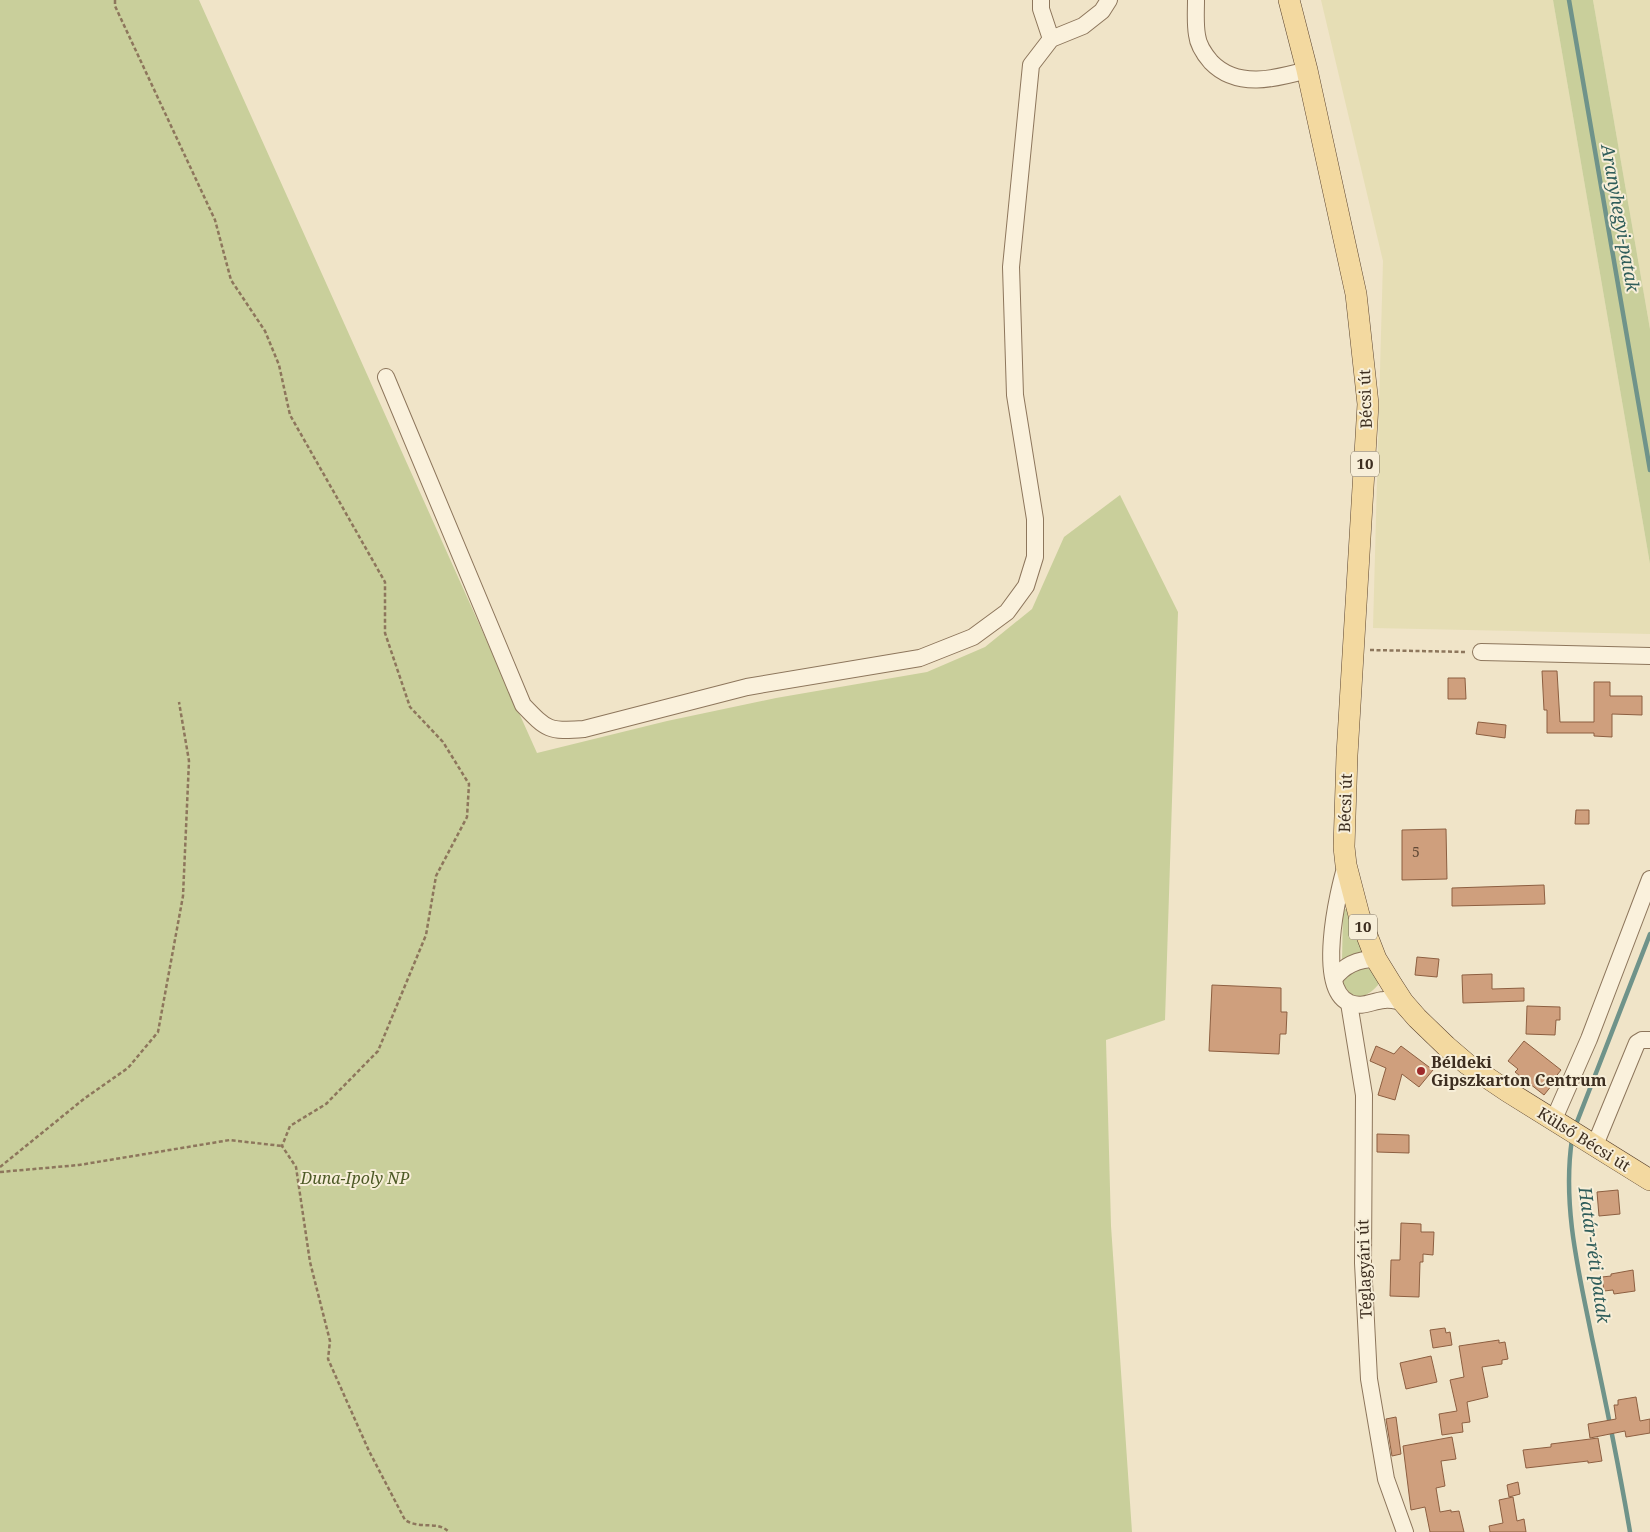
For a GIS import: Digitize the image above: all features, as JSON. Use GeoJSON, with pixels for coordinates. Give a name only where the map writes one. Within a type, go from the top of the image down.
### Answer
{"type":"FeatureCollection","features":[{"type":"Feature","properties":{"kind":"main road","name":"Bécsi út"},"geometry":{"type":"LineString","coordinates":[[1290,0],[1356,294],[1368,404],[1347,755],[1344,847],[1346,865]]}},
{"type":"Feature","properties":{"kind":"main road","name":"Külső Bécsi út"},"geometry":{"type":"LineString","coordinates":[[1346,865],[1359,916],[1393,996],[1467,1064],[1650,1180]]}},
{"type":"Feature","properties":{"kind":"street"},"geometry":{"type":"LineString","coordinates":[[1041,0],[1041,9],[1051,39]]}},
{"type":"Feature","properties":{"kind":"street"},"geometry":{"type":"LineString","coordinates":[[386,377],[523,705],[543,726],[561,731],[584,729],[747,688],[920,658],[973,637],[1007,612],[1026,586],[1035,557],[1035,519],[1014,395],[1011,267],[1031,66],[1051,39],[1083,26],[1102,11],[1109,0]]}},
{"type":"Feature","properties":{"kind":"street"},"geometry":{"type":"LineString","coordinates":[[1196,0],[1197,36],[1208,58],[1218,68],[1230,75],[1244,79],[1261,80],[1306,70]]}},
{"type":"Feature","properties":{"kind":"street"},"geometry":{"type":"LineString","coordinates":[[1481,652],[1650,656]]}},
{"type":"Feature","properties":{"kind":"street"},"geometry":{"type":"LineString","coordinates":[[1346,865],[1337,896],[1332,927],[1331,959],[1336,988],[1341,997],[1349,1003],[1359,1005],[1393,996]]}},
{"type":"Feature","properties":{"kind":"street"},"geometry":{"type":"LineString","coordinates":[[1554,1119],[1589,1039],[1650,879]]}},
{"type":"Feature","properties":{"kind":"street"},"geometry":{"type":"LineString","coordinates":[[1334,979],[1341,970],[1353,963],[1366,959],[1376,959]]}},
{"type":"Feature","properties":{"kind":"street","name":"Téglagyári út"},"geometry":{"type":"LineString","coordinates":[[1349,1003],[1364,1096],[1363,1264],[1369,1379],[1386,1479],[1406,1532]]}},
{"type":"Feature","properties":{"kind":"street"},"geometry":{"type":"LineString","coordinates":[[1595,1145],[1637,1043],[1642,1040],[1650,1040]]}},
{"type":"Feature","properties":{"kind":"path"},"geometry":{"type":"LineString","coordinates":[[115,0],[115,6],[215,220],[231,280],[264,331],[279,365],[290,415],[385,582],[385,633],[410,706],[443,742],[469,784],[467,817],[436,876],[426,935],[378,1051],[326,1104],[290,1126],[282,1146]]}},
{"type":"Feature","properties":{"kind":"path"},"geometry":{"type":"LineString","coordinates":[[1354,650],[1481,652]]}},
{"type":"Feature","properties":{"kind":"path"},"geometry":{"type":"LineString","coordinates":[[0,1167],[85,1098],[128,1068],[158,1032],[183,896],[189,761],[179,702]]}},
{"type":"Feature","properties":{"kind":"path"},"geometry":{"type":"LineString","coordinates":[[0,1172],[79,1165],[230,1140],[282,1146],[296,1167],[310,1262],[330,1341],[328,1359],[368,1451],[405,1520],[414,1525],[439,1526],[448,1532]]}},
{"type":"Feature","properties":{"kind":"shaded area"},"geometry":{"type":"Polygon","coordinates":[[[1321,0],[1553,0],[1650,564],[1650,634],[1373,628],[1383,261],[1321,0]]]}},
{"type":"Feature","properties":{"kind":"shaded area"},"geometry":{"type":"Polygon","coordinates":[[[1593,0],[1650,0],[1650,329],[1593,0]]]}},
{"type":"Feature","properties":{"kind":"green space","name":"Duna-Ipoly NP"},"geometry":{"type":"Polygon","coordinates":[[[0,0],[199,0],[537,753],[667,721],[776,698],[927,672],[985,647],[1032,609],[1064,537],[1120,495],[1178,612],[1165,1020],[1106,1040],[1111,1226],[1132,1532],[0,1532],[0,0]]]}},
{"type":"Feature","properties":{"kind":"green space"},"geometry":{"type":"Polygon","coordinates":[[[1553,0],[1593,0],[1650,329],[1650,564],[1553,0]]]}},
{"type":"Feature","properties":{"kind":"green space"},"geometry":{"type":"Polygon","coordinates":[[[1347,909],[1364,955],[1342,961],[1343,911],[1347,909]]]}},
{"type":"Feature","properties":{"kind":"green space"},"geometry":{"type":"Polygon","coordinates":[[[1365,968],[1372,970],[1378,979],[1378,985],[1364,996],[1355,996],[1343,983],[1349,975],[1365,968]]]}},
{"type":"Feature","properties":{"kind":"building"},"geometry":{"type":"Polygon","coordinates":[[[1542,671],[1557,671],[1560,722],[1594,722],[1594,682],[1610,682],[1610,696],[1642,696],[1642,715],[1612,714],[1612,737],[1594,736],[1594,733],[1547,733],[1547,710],[1544,710],[1542,671]]]}},
{"type":"Feature","properties":{"kind":"building"},"geometry":{"type":"Polygon","coordinates":[[[1448,678],[1465,678],[1466,699],[1448,699],[1448,678]]]}},
{"type":"Feature","properties":{"kind":"building"},"geometry":{"type":"Polygon","coordinates":[[[1478,722],[1506,725],[1505,738],[1476,734],[1478,722]]]}},
{"type":"Feature","properties":{"kind":"building"},"geometry":{"type":"Polygon","coordinates":[[[1576,810],[1589,810],[1589,824],[1575,824],[1576,810]]]}},
{"type":"Feature","properties":{"kind":"building"},"geometry":{"type":"Polygon","coordinates":[[[1446,829],[1447,879],[1402,880],[1402,830],[1446,829]]]}},
{"type":"Feature","properties":{"kind":"building"},"geometry":{"type":"Polygon","coordinates":[[[1544,885],[1545,904],[1452,906],[1452,888],[1544,885]]]}},
{"type":"Feature","properties":{"kind":"building"},"geometry":{"type":"Polygon","coordinates":[[[1417,957],[1439,959],[1437,977],[1415,975],[1417,957]]]}},
{"type":"Feature","properties":{"kind":"building"},"geometry":{"type":"Polygon","coordinates":[[[1492,974],[1492,989],[1524,988],[1524,1001],[1463,1003],[1462,975],[1492,974]]]}},
{"type":"Feature","properties":{"kind":"building"},"geometry":{"type":"Polygon","coordinates":[[[1212,985],[1281,988],[1281,1012],[1287,1012],[1286,1034],[1280,1034],[1279,1054],[1209,1051],[1212,985]]]}},
{"type":"Feature","properties":{"kind":"building"},"geometry":{"type":"Polygon","coordinates":[[[1527,1006],[1560,1007],[1560,1020],[1556,1020],[1555,1035],[1526,1034],[1527,1006]]]}},
{"type":"Feature","properties":{"kind":"building"},"geometry":{"type":"Polygon","coordinates":[[[1524,1041],[1561,1070],[1544,1095],[1515,1072],[1518,1069],[1508,1061],[1524,1041]]]}},
{"type":"Feature","properties":{"kind":"building"},"geometry":{"type":"Polygon","coordinates":[[[1376,1046],[1394,1054],[1401,1046],[1433,1070],[1419,1087],[1402,1074],[1395,1100],[1378,1095],[1386,1068],[1370,1061],[1376,1046]]]}},
{"type":"Feature","properties":{"kind":"building"},"geometry":{"type":"Polygon","coordinates":[[[1377,1134],[1409,1135],[1409,1153],[1377,1152],[1377,1134]]]}},
{"type":"Feature","properties":{"kind":"building"},"geometry":{"type":"Polygon","coordinates":[[[1618,1190],[1620,1214],[1599,1216],[1597,1192],[1618,1190]]]}},
{"type":"Feature","properties":{"kind":"building"},"geometry":{"type":"Polygon","coordinates":[[[1401,1223],[1421,1224],[1421,1232],[1434,1232],[1433,1255],[1423,1254],[1423,1262],[1420,1262],[1419,1297],[1390,1296],[1391,1260],[1400,1260],[1401,1223]]]}},
{"type":"Feature","properties":{"kind":"building"},"geometry":{"type":"Polygon","coordinates":[[[1633,1270],[1635,1291],[1614,1294],[1613,1290],[1604,1291],[1602,1277],[1633,1270]]]}},
{"type":"Feature","properties":{"kind":"building"},"geometry":{"type":"Polygon","coordinates":[[[1445,1328],[1446,1333],[1450,1332],[1452,1345],[1433,1348],[1430,1330],[1445,1328]]]}},
{"type":"Feature","properties":{"kind":"building"},"geometry":{"type":"Polygon","coordinates":[[[1499,1340],[1499,1343],[1505,1342],[1508,1359],[1502,1360],[1502,1364],[1482,1367],[1488,1397],[1467,1402],[1470,1422],[1462,1423],[1463,1432],[1442,1435],[1439,1414],[1457,1411],[1450,1380],[1464,1377],[1459,1346],[1499,1340]]]}},
{"type":"Feature","properties":{"kind":"building"},"geometry":{"type":"Polygon","coordinates":[[[1431,1356],[1437,1382],[1406,1389],[1400,1363],[1431,1356]]]}},
{"type":"Feature","properties":{"kind":"building"},"geometry":{"type":"Polygon","coordinates":[[[1636,1397],[1640,1421],[1650,1419],[1650,1433],[1626,1437],[1625,1431],[1590,1438],[1588,1424],[1616,1419],[1614,1405],[1618,1405],[1618,1400],[1636,1397]]]}},
{"type":"Feature","properties":{"kind":"building"},"geometry":{"type":"Polygon","coordinates":[[[1396,1417],[1401,1454],[1392,1456],[1386,1419],[1396,1417]]]}},
{"type":"Feature","properties":{"kind":"building"},"geometry":{"type":"Polygon","coordinates":[[[1452,1437],[1456,1459],[1441,1461],[1445,1486],[1436,1488],[1440,1512],[1459,1511],[1464,1532],[1430,1532],[1425,1507],[1411,1510],[1403,1446],[1452,1437]]]}},
{"type":"Feature","properties":{"kind":"building"},"geometry":{"type":"Polygon","coordinates":[[[1598,1438],[1602,1461],[1526,1468],[1523,1450],[1551,1447],[1551,1444],[1598,1438]]]}},
{"type":"Feature","properties":{"kind":"building"},"geometry":{"type":"Polygon","coordinates":[[[1518,1482],[1520,1494],[1509,1497],[1507,1485],[1518,1482]]]}},
{"type":"Feature","properties":{"kind":"building"},"geometry":{"type":"Polygon","coordinates":[[[1513,1497],[1517,1521],[1524,1519],[1526,1532],[1490,1532],[1489,1526],[1503,1523],[1499,1500],[1513,1497]]]}},
{"type":"Feature","properties":{"kind":"waterway","name":"Aranyhegyi-patak"},"geometry":{"type":"LineString","coordinates":[[1569,0],[1650,470]]}},
{"type":"Feature","properties":{"kind":"waterway","name":"Határ-réti patak"},"geometry":{"type":"LineString","coordinates":[[1575,1127],[1650,934]]}},
{"type":"Feature","properties":{"kind":"waterway","name":"Határ-réti patak"},"geometry":{"type":"LineString","coordinates":[[1572,1139],[1569,1189],[1573,1239],[1630,1532]]}},
{"type":"Feature","properties":{"kind":"place","name":"Béldeki Gipszkarton Centrum"},"geometry":{"type":"Point","coordinates":[1421,1071]}}]}
